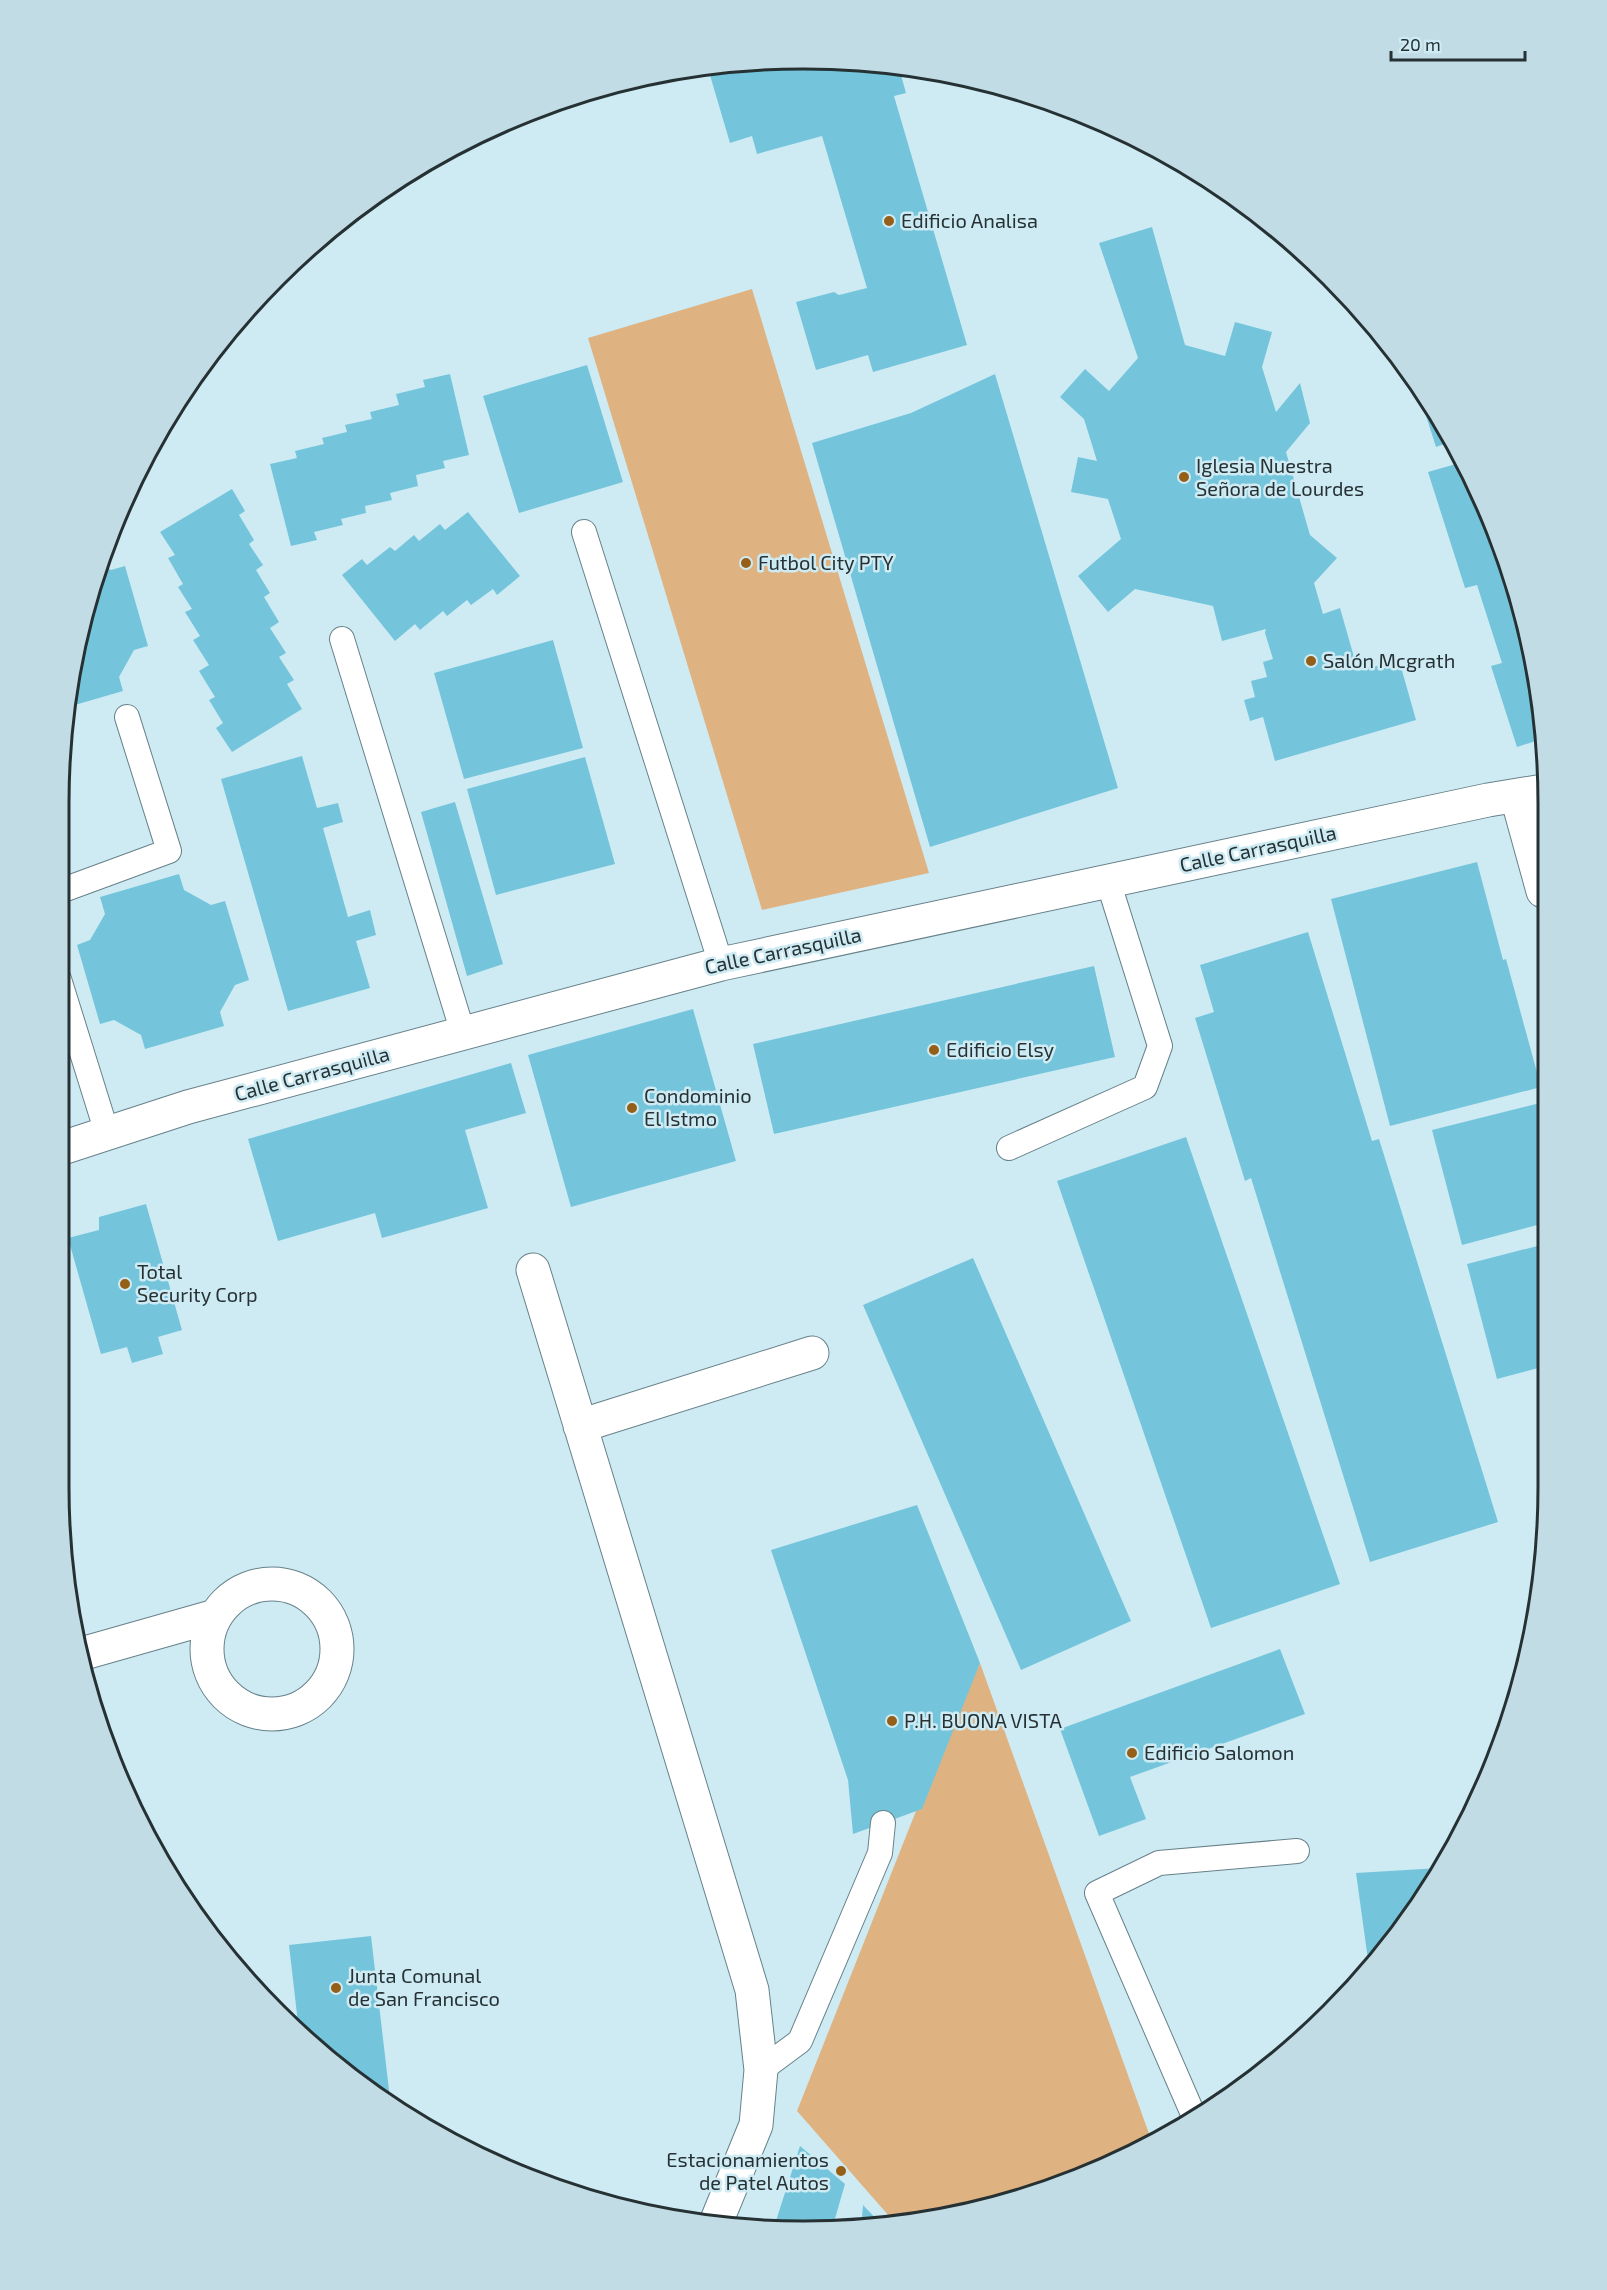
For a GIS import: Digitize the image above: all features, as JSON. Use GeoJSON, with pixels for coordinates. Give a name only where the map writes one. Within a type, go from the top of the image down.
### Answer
{"type":"FeatureCollection","features":[{"type":"Feature","properties":{"kind":"street","name":"Calle Carrasquilla"},"geometry":{"type":"LineString","coordinates":[[69,1144],[189,1107],[722,964],[1488,800],[1530,794],[1538,854]]}},
{"type":"Feature","properties":{"kind":"street"},"geometry":{"type":"LineString","coordinates":[[533,1270],[752,1990],[762,2070],[756,2125],[719,2216]]}},
{"type":"Feature","properties":{"kind":"street"},"geometry":{"type":"LineString","coordinates":[[580,1426],[812,1353]]}},
{"type":"Feature","properties":{"kind":"street"},"geometry":{"type":"LineString","coordinates":[[88,1652],[215,1616]]}},
{"type":"Feature","properties":{"kind":"lane"},"geometry":{"type":"LineString","coordinates":[[584,532],[722,964]]}},
{"type":"Feature","properties":{"kind":"lane"},"geometry":{"type":"LineString","coordinates":[[342,639],[463,1033]]}},
{"type":"Feature","properties":{"kind":"lane"},"geometry":{"type":"LineString","coordinates":[[69,886],[170,851],[127,717]]}},
{"type":"Feature","properties":{"kind":"lane"},"geometry":{"type":"LineString","coordinates":[[1009,1148],[1146,1087],[1160,1046],[1108,882]]}},
{"type":"Feature","properties":{"kind":"lane"},"geometry":{"type":"LineString","coordinates":[[69,1014],[106,1133]]}},
{"type":"Feature","properties":{"kind":"lane"},"geometry":{"type":"LineString","coordinates":[[762,2070],[800,2041],[880,1853],[884,1822]]}},
{"type":"Feature","properties":{"kind":"lane"},"geometry":{"type":"LineString","coordinates":[[1192,2110],[1097,1893],[1159,1863],[1297,1851]]}},
{"type":"Feature","properties":{"kind":"shaded area","name":"Futbol City PTY"},"geometry":{"type":"Polygon","coordinates":[[[752,289],[929,873],[762,910],[588,338],[752,289]]]}},
{"type":"Feature","properties":{"kind":"shaded area"},"geometry":{"type":"Polygon","coordinates":[[[980,1663],[1149,2134],[1085,2165],[1040,2182],[947,2207],[889,2216],[797,2111],[916,1811],[980,1663]]]}},
{"type":"Feature","properties":{"kind":"building","name":"Edificio Analisa"},"geometry":{"type":"Polygon","coordinates":[[[804,69],[901,75],[906,93],[894,96],[967,345],[873,372],[868,355],[816,370],[796,302],[834,292],[839,295],[867,288],[822,136],[757,154],[752,136],[730,143],[710,75],[804,69]]]}},
{"type":"Feature","properties":{"kind":"building","name":"Iglesia Nuestra Señora de Lourdes"},"geometry":{"type":"Polygon","coordinates":[[[1152,227],[1185,345],[1225,356],[1235,322],[1272,332],[1262,367],[1276,412],[1300,383],[1310,423],[1286,452],[1310,535],[1337,558],[1314,583],[1323,614],[1340,608],[1358,671],[1399,660],[1416,720],[1275,761],[1263,717],[1250,721],[1244,700],[1255,697],[1251,681],[1267,677],[1263,662],[1273,659],[1265,633],[1266,629],[1222,641],[1213,606],[1135,589],[1108,612],[1078,576],[1121,539],[1108,499],[1071,492],[1078,457],[1097,461],[1084,419],[1060,397],[1085,369],[1109,391],[1138,358],[1099,243],[1152,227]]]}},
{"type":"Feature","properties":{"kind":"building"},"geometry":{"type":"Polygon","coordinates":[[[587,365],[623,482],[519,513],[483,396],[587,365]]]}},
{"type":"Feature","properties":{"kind":"building"},"geometry":{"type":"Polygon","coordinates":[[[450,374],[469,455],[443,461],[445,468],[416,475],[418,486],[390,493],[392,500],[365,506],[366,513],[341,519],[343,525],[314,532],[317,540],[291,546],[270,464],[297,458],[295,451],[324,444],[322,438],[347,432],[345,425],[372,419],[370,412],[399,405],[396,394],[425,387],[423,380],[450,374]]]}},
{"type":"Feature","properties":{"kind":"building"},"geometry":{"type":"Polygon","coordinates":[[[995,374],[1118,788],[930,847],[812,443],[911,413],[995,374]]]}},
{"type":"Feature","properties":{"kind":"building"},"geometry":{"type":"Polygon","coordinates":[[[1425,412],[1444,444],[1436,447],[1425,412]]]}},
{"type":"Feature","properties":{"kind":"building"},"geometry":{"type":"Polygon","coordinates":[[[1455,464],[1482,522],[1513,613],[1524,660],[1535,741],[1517,747],[1491,666],[1502,663],[1477,585],[1465,588],[1428,472],[1455,464]]]}},
{"type":"Feature","properties":{"kind":"building"},"geometry":{"type":"Polygon","coordinates":[[[232,489],[245,511],[239,515],[254,540],[249,544],[263,565],[256,570],[270,593],[264,597],[279,622],[270,628],[286,653],[279,657],[294,680],[287,684],[302,709],[232,752],[216,728],[223,723],[209,700],[215,697],[199,671],[209,665],[193,640],[200,636],[185,612],[192,609],[178,587],[183,584],[168,558],[175,555],[160,532],[232,489]]]}},
{"type":"Feature","properties":{"kind":"building"},"geometry":{"type":"Polygon","coordinates":[[[468,512],[520,576],[497,595],[493,589],[471,605],[467,600],[447,616],[443,611],[420,630],[415,624],[395,641],[342,575],[362,559],[367,565],[390,547],[395,551],[414,535],[419,541],[440,524],[445,530],[468,512]]]}},
{"type":"Feature","properties":{"kind":"building"},"geometry":{"type":"Polygon","coordinates":[[[125,566],[148,646],[134,650],[119,677],[123,691],[76,705],[94,613],[108,568],[111,570],[125,566]]]}},
{"type":"Feature","properties":{"kind":"building"},"geometry":{"type":"Polygon","coordinates":[[[553,640],[583,748],[464,779],[434,673],[553,640]]]}},
{"type":"Feature","properties":{"kind":"building"},"geometry":{"type":"Polygon","coordinates":[[[302,756],[317,808],[338,803],[343,822],[323,828],[348,917],[370,910],[376,935],[356,941],[370,988],[288,1011],[221,779],[302,756]]]}},
{"type":"Feature","properties":{"kind":"building"},"geometry":{"type":"Polygon","coordinates":[[[585,757],[615,864],[496,895],[467,789],[585,757]]]}},
{"type":"Feature","properties":{"kind":"building"},"geometry":{"type":"Polygon","coordinates":[[[455,802],[503,964],[467,976],[421,812],[455,802]]]}},
{"type":"Feature","properties":{"kind":"building"},"geometry":{"type":"Polygon","coordinates":[[[1477,862],[1503,960],[1506,959],[1538,1076],[1538,1088],[1390,1126],[1331,899],[1477,862]]]}},
{"type":"Feature","properties":{"kind":"building"},"geometry":{"type":"Polygon","coordinates":[[[179,874],[184,890],[211,905],[225,901],[249,980],[235,985],[220,1012],[224,1026],[145,1049],[141,1035],[114,1020],[100,1024],[77,945],[90,940],[105,914],[100,897],[179,874]]]}},
{"type":"Feature","properties":{"kind":"building"},"geometry":{"type":"Polygon","coordinates":[[[1308,932],[1372,1141],[1379,1139],[1498,1522],[1370,1562],[1251,1178],[1245,1181],[1195,1018],[1214,1012],[1200,965],[1308,932]]]}},
{"type":"Feature","properties":{"kind":"building","name":"Edificio Elsy"},"geometry":{"type":"Polygon","coordinates":[[[1094,966],[1115,1057],[774,1134],[753,1044],[1094,966]]]}},
{"type":"Feature","properties":{"kind":"building","name":"Condominio El Istmo"},"geometry":{"type":"Polygon","coordinates":[[[693,1009],[736,1161],[571,1207],[528,1055],[693,1009]]]}},
{"type":"Feature","properties":{"kind":"building"},"geometry":{"type":"Polygon","coordinates":[[[511,1063],[526,1113],[465,1130],[488,1208],[382,1238],[375,1213],[278,1241],[248,1139],[511,1063]]]}},
{"type":"Feature","properties":{"kind":"building"},"geometry":{"type":"Polygon","coordinates":[[[1538,1104],[1538,1225],[1462,1245],[1432,1130],[1538,1104]]]}},
{"type":"Feature","properties":{"kind":"building"},"geometry":{"type":"Polygon","coordinates":[[[1186,1137],[1340,1584],[1211,1628],[1057,1181],[1186,1137]]]}},
{"type":"Feature","properties":{"kind":"building","name":"Total Security Corp"},"geometry":{"type":"Polygon","coordinates":[[[146,1204],[182,1330],[158,1337],[163,1354],[132,1363],[127,1347],[101,1354],[69,1242],[69,1238],[99,1230],[99,1217],[146,1204]]]}},
{"type":"Feature","properties":{"kind":"building"},"geometry":{"type":"Polygon","coordinates":[[[1538,1246],[1538,1368],[1497,1379],[1467,1264],[1538,1246]]]}},
{"type":"Feature","properties":{"kind":"building"},"geometry":{"type":"Polygon","coordinates":[[[973,1258],[1131,1621],[1021,1670],[863,1305],[973,1258]]]}},
{"type":"Feature","properties":{"kind":"building","name":"P.H. BUONA VISTA"},"geometry":{"type":"Polygon","coordinates":[[[917,1505],[980,1663],[922,1809],[853,1834],[848,1780],[771,1550],[917,1505]]]}},
{"type":"Feature","properties":{"kind":"building","name":"Edificio Salomon"},"geometry":{"type":"Polygon","coordinates":[[[1280,1649],[1305,1714],[1130,1777],[1146,1819],[1099,1836],[1060,1729],[1280,1649]]]}},
{"type":"Feature","properties":{"kind":"building"},"geometry":{"type":"Polygon","coordinates":[[[1431,1868],[1368,1957],[1356,1873],[1431,1868]]]}},
{"type":"Feature","properties":{"kind":"building","name":"Junta Comunal de San Francisco"},"geometry":{"type":"Polygon","coordinates":[[[371,1936],[389,2093],[356,2069],[297,2019],[289,1945],[371,1936]]]}},
{"type":"Feature","properties":{"kind":"building"},"geometry":{"type":"Polygon","coordinates":[[[800,2146],[845,2184],[835,2220],[776,2220],[800,2146]]]}},
{"type":"Feature","properties":{"kind":"building"},"geometry":{"type":"Polygon","coordinates":[[[863,2205],[875,2217],[862,2218],[863,2205]]]}},
{"type":"Feature","properties":{"kind":"place","name":"Edificio Analisa"},"geometry":{"type":"Point","coordinates":[889,221]}},
{"type":"Feature","properties":{"kind":"place","name":"Iglesia Nuestra Señora de Lourdes"},"geometry":{"type":"Point","coordinates":[1184,477]}},
{"type":"Feature","properties":{"kind":"place","name":"Futbol City PTY"},"geometry":{"type":"Point","coordinates":[746,563]}},
{"type":"Feature","properties":{"kind":"place","name":"Salón Mcgrath"},"geometry":{"type":"Point","coordinates":[1311,661]}},
{"type":"Feature","properties":{"kind":"place","name":"Edificio Elsy"},"geometry":{"type":"Point","coordinates":[934,1050]}},
{"type":"Feature","properties":{"kind":"place","name":"Condominio El Istmo"},"geometry":{"type":"Point","coordinates":[632,1108]}},
{"type":"Feature","properties":{"kind":"place","name":"Total Security Corp"},"geometry":{"type":"Point","coordinates":[125,1284]}},
{"type":"Feature","properties":{"kind":"place","name":"P.H. BUONA VISTA"},"geometry":{"type":"Point","coordinates":[892,1721]}},
{"type":"Feature","properties":{"kind":"place","name":"Edificio Salomon"},"geometry":{"type":"Point","coordinates":[1132,1753]}},
{"type":"Feature","properties":{"kind":"place","name":"Junta Comunal de San Francisco"},"geometry":{"type":"Point","coordinates":[336,1988]}},
{"type":"Feature","properties":{"kind":"place","name":"Estacionamientos de Patel Autos"},"geometry":{"type":"Point","coordinates":[841,2171]}}]}
